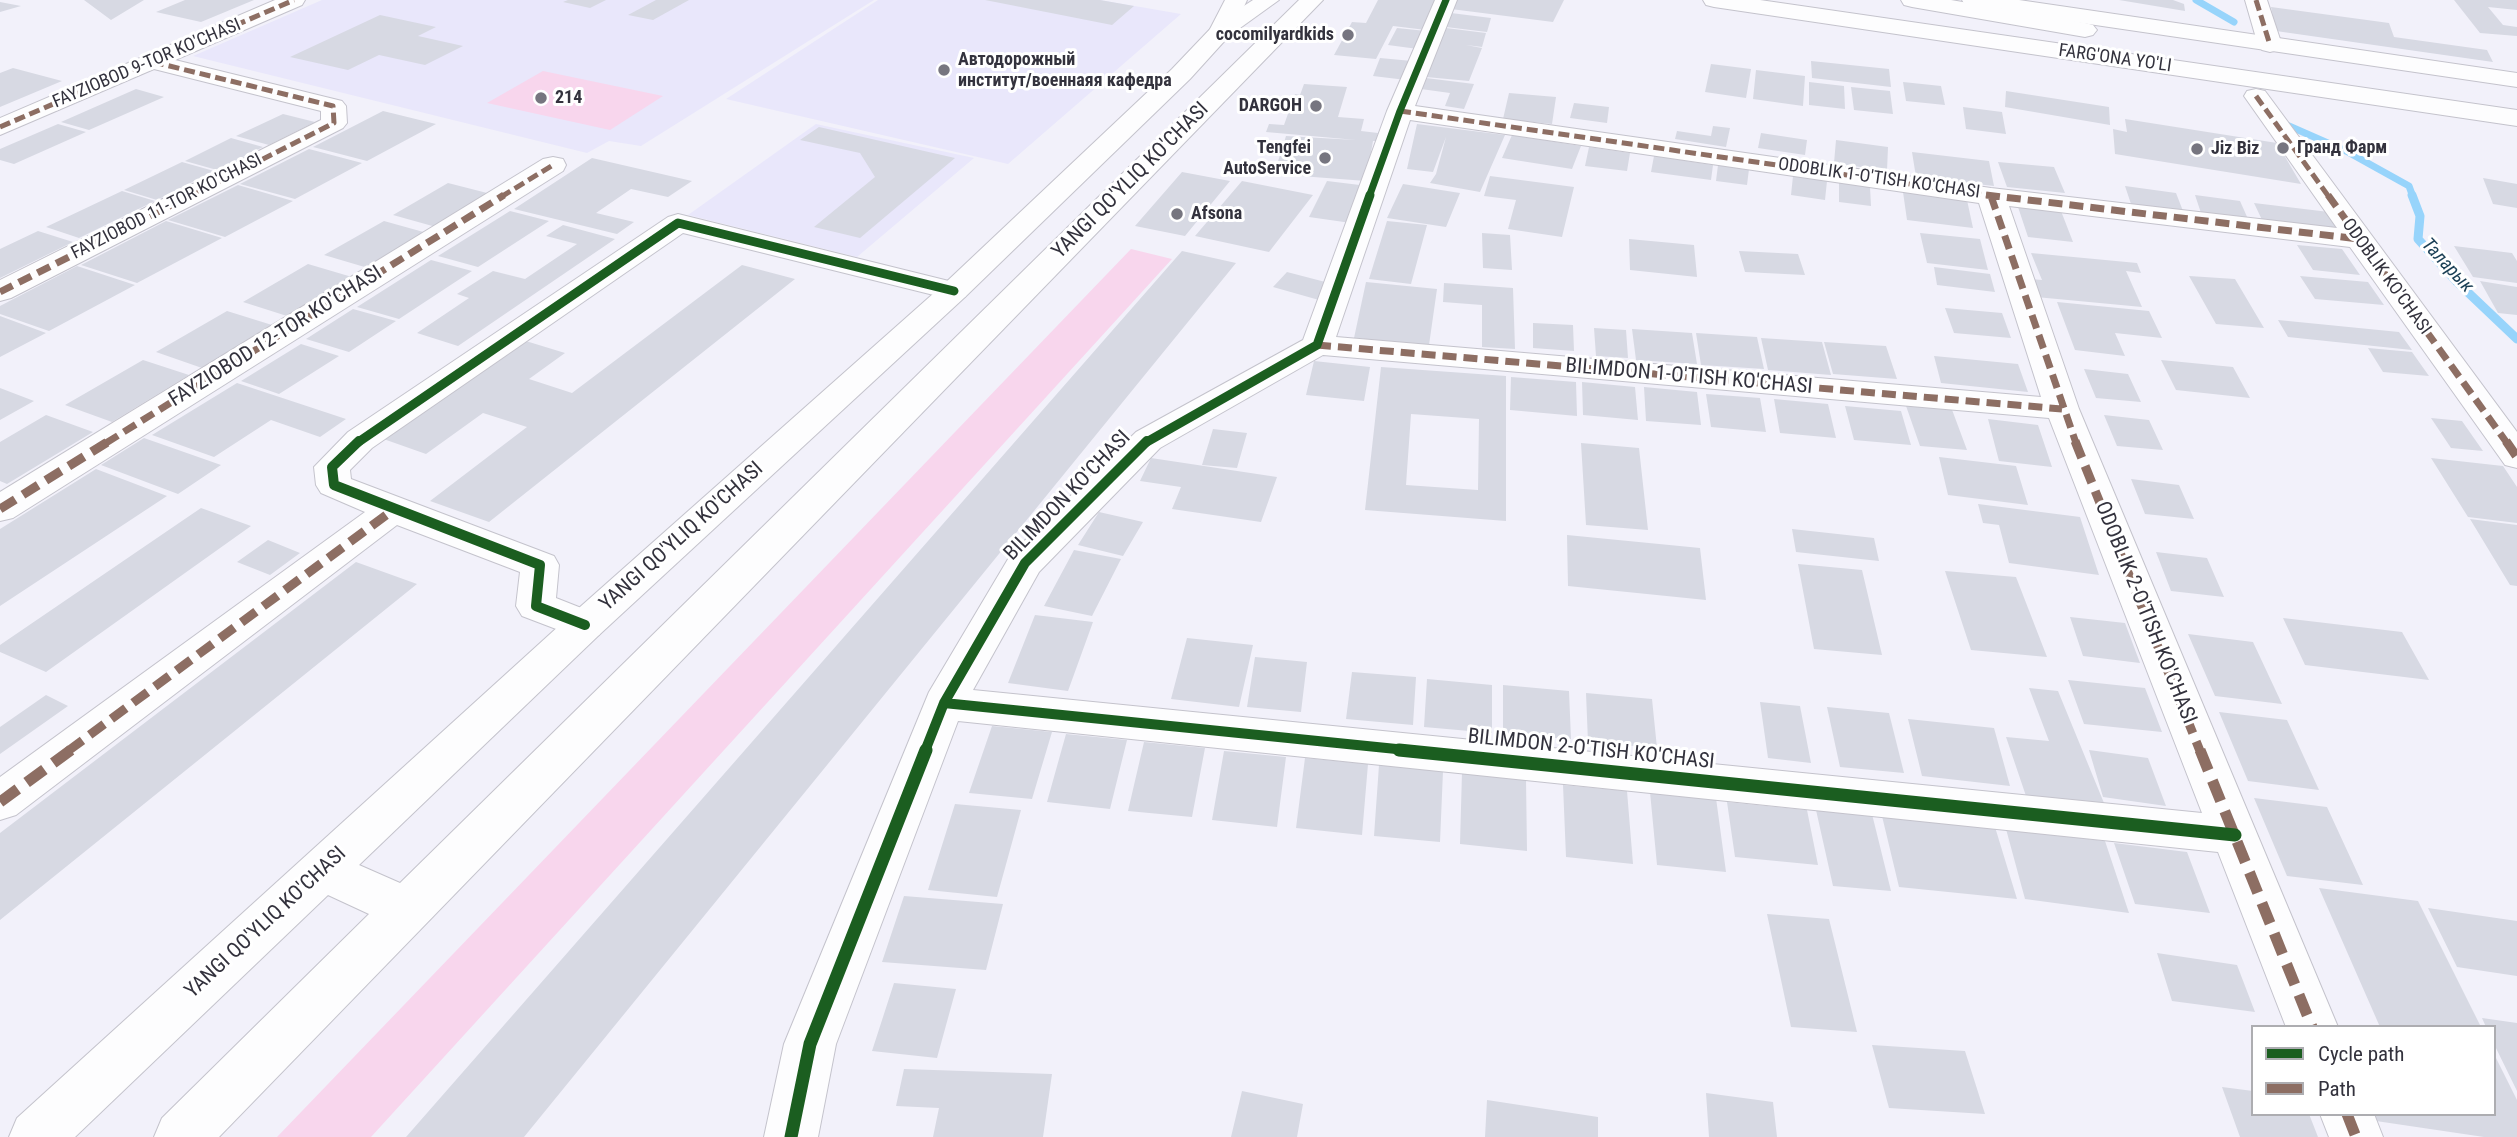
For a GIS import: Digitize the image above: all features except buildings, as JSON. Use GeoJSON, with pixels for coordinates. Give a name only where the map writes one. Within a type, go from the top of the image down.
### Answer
{"type":"FeatureCollection","features":[{"type":"Feature","properties":{"kind":"street","name":"FAYZIOBOD 9-TOR KO'CHASI"},"geometry":{"type":"LineString","coordinates":[[0,127],[294,0]]}},
{"type":"Feature","properties":{"kind":"street","name":"YANGI QO'YLIQ KO'CHASI"},"geometry":{"type":"LineString","coordinates":[[37,1137],[585,625],[954,291],[1221,31],[1268,0]]}},
{"type":"Feature","properties":{"kind":"street","name":"YANGI QO'YLIQ KO'CHASI"},"geometry":{"type":"LineString","coordinates":[[181,1137],[1312,0]]}},
{"type":"Feature","properties":{"kind":"street"},"geometry":{"type":"LineString","coordinates":[[1317,345],[1400,111],[1446,0]]}},
{"type":"Feature","properties":{"kind":"street","name":"FARG'ONA YO'LI"},"geometry":{"type":"LineString","coordinates":[[1714,0],[2517,118]]}},
{"type":"Feature","properties":{"kind":"street","name":"FARG'ONA YO'LI"},"geometry":{"type":"LineString","coordinates":[[1846,0],[2517,98]]}},
{"type":"Feature","properties":{"kind":"street"},"geometry":{"type":"LineString","coordinates":[[1912,0],[2197,51]]}},
{"type":"Feature","properties":{"kind":"street","name":"FARG'ONA YO'LI"},"geometry":{"type":"LineString","coordinates":[[1973,0],[2517,80]]}},
{"type":"Feature","properties":{"kind":"street"},"geometry":{"type":"LineString","coordinates":[[2256,0],[2270,44]]}},
{"type":"Feature","properties":{"kind":"street"},"geometry":{"type":"LineString","coordinates":[[1221,31],[1237,3]]}},
{"type":"Feature","properties":{"kind":"street"},"geometry":{"type":"LineString","coordinates":[[1862,23],[2009,58],[2517,136]]}},
{"type":"Feature","properties":{"kind":"street","name":"FAYZIOBOD 11-TOR KO'CHASI"},"geometry":{"type":"LineString","coordinates":[[0,292],[334,123],[333,106],[153,62]]}},
{"type":"Feature","properties":{"kind":"street","name":"ODOBLIK KO'CHASI"},"geometry":{"type":"LineString","coordinates":[[2256,96],[2517,457]]}},
{"type":"Feature","properties":{"kind":"street","name":"ODOBLIK 1-O'TISH KO'CHASI"},"geometry":{"type":"LineString","coordinates":[[1400,111],[1990,195],[2359,239]]}},
{"type":"Feature","properties":{"kind":"street","name":"FAYZIOBOD 12-TOR KO'CHASI"},"geometry":{"type":"LineString","coordinates":[[0,509],[553,165]]}},
{"type":"Feature","properties":{"kind":"street","name":"ODOBLIK 2-O'TISH KO'CHASI"},"geometry":{"type":"LineString","coordinates":[[1990,195],[2062,409],[2311,1025]]}},
{"type":"Feature","properties":{"kind":"street"},"geometry":{"type":"LineString","coordinates":[[585,625],[537,606],[540,565],[334,485],[332,467],[360,440],[678,223],[954,291]]}},
{"type":"Feature","properties":{"kind":"street","name":"BILIMDON 1-O'TISH KO'CHASI"},"geometry":{"type":"LineString","coordinates":[[1317,345],[2062,409]]}},
{"type":"Feature","properties":{"kind":"street","name":"BILIMDON KO'CHASI"},"geometry":{"type":"LineString","coordinates":[[791,1137],[810,1044],[944,703],[1025,563],[1148,440],[1317,345]]}},
{"type":"Feature","properties":{"kind":"street"},"geometry":{"type":"LineString","coordinates":[[0,802],[393,510]]}},
{"type":"Feature","properties":{"kind":"street","name":"BILIMDON 2-O'TISH KO'CHASI"},"geometry":{"type":"LineString","coordinates":[[944,703],[2235,835]]}},
{"type":"Feature","properties":{"kind":"street"},"geometry":{"type":"LineString","coordinates":[[322,870],[407,908]]}},
{"type":"Feature","properties":{"kind":"street"},"geometry":{"type":"LineString","coordinates":[[2348,1116],[2356,1137]]}},
{"type":"Feature","properties":{"kind":"shaded area","name":"214"},"geometry":{"type":"Polygon","coordinates":[[[322,0],[874,0],[641,146],[609,141],[587,153],[193,56],[322,0]]]}},
{"type":"Feature","properties":{"kind":"shaded area","name":"Автодорожный институт/военнаяя кафедра"},"geometry":{"type":"Polygon","coordinates":[[[878,0],[1100,0],[1181,14],[1008,164],[726,99],[878,0]]]}},
{"type":"Feature","properties":{"kind":"shaded area"},"geometry":{"type":"Polygon","coordinates":[[[543,71],[663,96],[610,130],[487,103],[543,71]]]}},
{"type":"Feature","properties":{"kind":"shaded area"},"geometry":{"type":"Polygon","coordinates":[[[816,124],[974,158],[857,257],[688,215],[816,124]]]}},
{"type":"Feature","properties":{"kind":"shaded area"},"geometry":{"type":"Polygon","coordinates":[[[1131,249],[1172,259],[371,1137],[277,1137],[1131,249]]]}},
{"type":"Feature","properties":{"kind":"waterway","name":"Таларык"},"geometry":{"type":"LineString","coordinates":[[2196,0],[2234,22]]}},
{"type":"Feature","properties":{"kind":"waterway","name":"Таларык"},"geometry":{"type":"LineString","coordinates":[[2289,126],[2346,151],[2409,186],[2413,197]]}},
{"type":"Feature","properties":{"kind":"waterway","name":"Таларык"},"geometry":{"type":"LineString","coordinates":[[2412,195],[2420,216],[2418,239],[2457,282],[2517,339]]}},
{"type":"Feature","properties":{"kind":"marked path"},"geometry":{"type":"LineString","coordinates":[[0,127],[294,0]]}},
{"type":"Feature","properties":{"kind":"marked path"},"geometry":{"type":"LineString","coordinates":[[2256,0],[2270,45]]}},
{"type":"Feature","properties":{"kind":"marked path"},"geometry":{"type":"LineString","coordinates":[[0,292],[334,123],[333,106],[153,62]]}},
{"type":"Feature","properties":{"kind":"marked path"},"geometry":{"type":"LineString","coordinates":[[2256,96],[2517,457]]}},
{"type":"Feature","properties":{"kind":"marked path"},"geometry":{"type":"LineString","coordinates":[[1400,111],[1991,196],[2359,239]]}},
{"type":"Feature","properties":{"kind":"marked path"},"geometry":{"type":"LineString","coordinates":[[0,509],[553,165]]}},
{"type":"Feature","properties":{"kind":"marked path"},"geometry":{"type":"LineString","coordinates":[[1991,196],[2062,409],[2311,1025]]}},
{"type":"Feature","properties":{"kind":"marked path"},"geometry":{"type":"LineString","coordinates":[[1317,345],[2062,409]]}},
{"type":"Feature","properties":{"kind":"marked path"},"geometry":{"type":"LineString","coordinates":[[0,802],[393,510]]}},
{"type":"Feature","properties":{"kind":"marked path"},"geometry":{"type":"LineString","coordinates":[[2348,1116],[2356,1137]]}},
{"type":"Feature","properties":{"kind":"cycle path"},"geometry":{"type":"LineString","coordinates":[[791,1137],[810,1044],[944,703],[1025,563],[1148,440],[1317,345],[1400,111],[1446,0]]}},
{"type":"Feature","properties":{"kind":"cycle path"},"geometry":{"type":"LineString","coordinates":[[585,625],[536,606],[540,565],[334,485],[332,467],[360,440],[678,223],[954,291]]}},
{"type":"Feature","properties":{"kind":"cycle path"},"geometry":{"type":"LineString","coordinates":[[944,703],[2235,835]]}},
{"type":"Feature","properties":{"kind":"place","name":"cocomilyardkids"},"geometry":{"type":"Point","coordinates":[1348,35]}},
{"type":"Feature","properties":{"kind":"place","name":"Автодорожный институт/военнаяя кафедра"},"geometry":{"type":"Point","coordinates":[944,70]}},
{"type":"Feature","properties":{"kind":"place","name":"214"},"geometry":{"type":"Point","coordinates":[541,98]}},
{"type":"Feature","properties":{"kind":"place","name":"DARGOH"},"geometry":{"type":"Point","coordinates":[1316,106]}},
{"type":"Feature","properties":{"kind":"place","name":"Гранд Фарм"},"geometry":{"type":"Point","coordinates":[2283,148]}},
{"type":"Feature","properties":{"kind":"place","name":"Jiz Biz"},"geometry":{"type":"Point","coordinates":[2197,149]}},
{"type":"Feature","properties":{"kind":"place","name":"Tengfei AutoService"},"geometry":{"type":"Point","coordinates":[1325,158]}},
{"type":"Feature","properties":{"kind":"place","name":"Afsona"},"geometry":{"type":"Point","coordinates":[1177,214]}}]}
